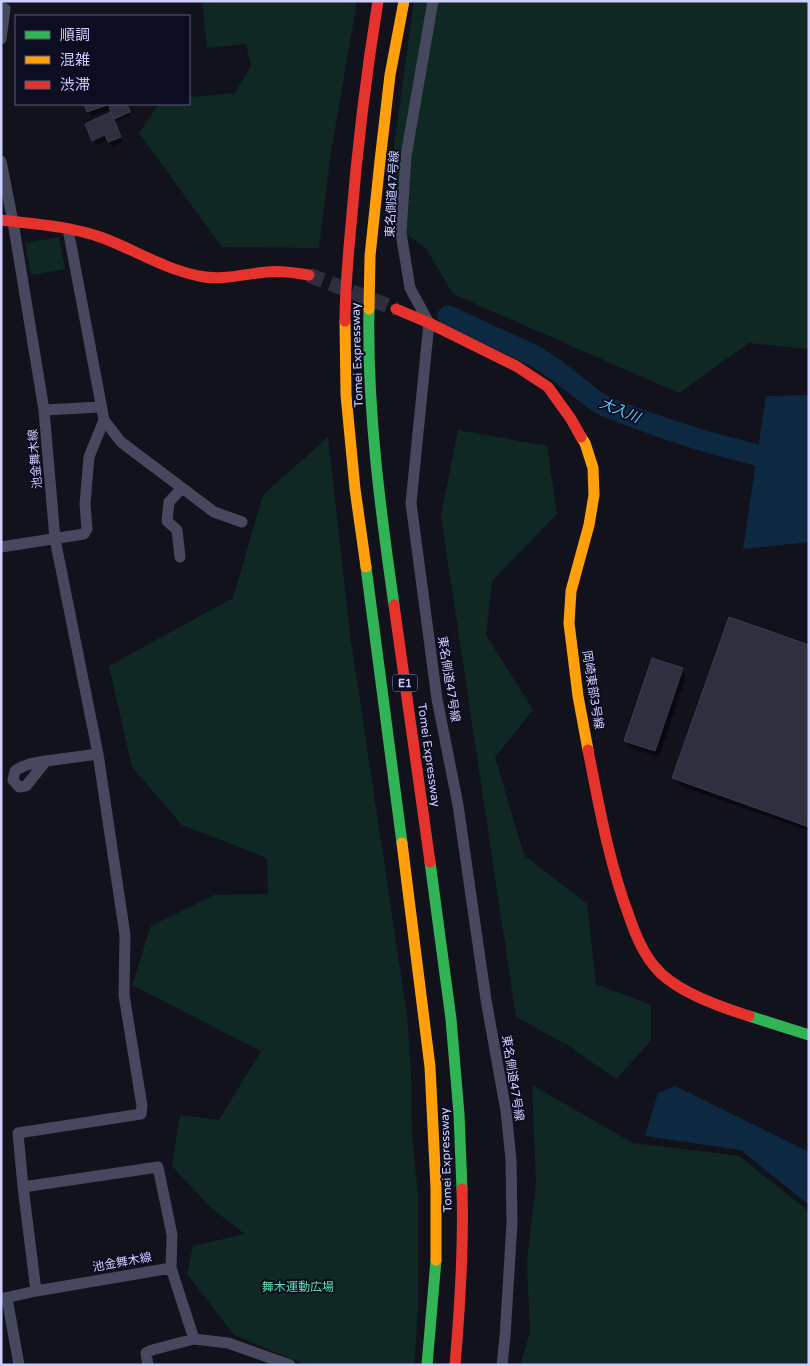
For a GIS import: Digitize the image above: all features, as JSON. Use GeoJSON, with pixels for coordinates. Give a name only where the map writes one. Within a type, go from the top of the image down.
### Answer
{"type":"FeatureCollection","features":[{"type":"Feature","properties":{"kind":"main road","name":"Tomei Expressway"},"geometry":{"type":"LineString","coordinates":[[378,1],[366,76],[354,183],[345,300],[346,395],[355,489],[430,1067],[436,1188],[436,1270],[427,1365]]}},
{"type":"Feature","properties":{"kind":"main road","name":"Tomei Expressway"},"geometry":{"type":"LineString","coordinates":[[404,1],[390,75],[370,256],[368,348],[374,440],[385,539],[434,891],[450,1020],[459,1114],[463,1225],[455,1365]]}},
{"type":"Feature","properties":{"kind":"main road"},"geometry":{"type":"LineString","coordinates":[[7,221],[91,234],[113,241],[180,271],[203,277],[231,277],[278,271],[308,275]]}},
{"type":"Feature","properties":{"kind":"main road","name":"岡崎東部3号線"},"geometry":{"type":"LineString","coordinates":[[396,309],[429,323],[516,366],[548,387],[571,419],[585,443],[593,468],[594,495],[589,525],[571,591],[569,623],[578,696],[607,845],[623,901],[638,941],[655,968],[673,983],[696,996],[740,1013],[809,1035]]}},
{"type":"Feature","properties":{"kind":"street","name":"東名側道47号線"},"geometry":{"type":"LineString","coordinates":[[433,1],[406,156],[401,233],[410,288],[429,323],[411,503],[437,699],[458,805],[486,1000],[506,1111],[511,1159],[512,1223],[506,1337],[502,1365]]}},
{"type":"Feature","properties":{"kind":"street"},"geometry":{"type":"LineString","coordinates":[[1,7],[5,9],[1,39]]}},
{"type":"Feature","properties":{"kind":"street","name":"池金舞木線"},"geometry":{"type":"LineString","coordinates":[[1,162],[7,221],[44,410],[56,539],[98,754],[125,935],[124,995],[142,1106],[141,1114],[18,1133],[23,1187],[158,1167],[172,1235],[171,1268],[36,1291],[4,1299]]}},
{"type":"Feature","properties":{"kind":"street"},"geometry":{"type":"LineString","coordinates":[[68,229],[104,420],[121,442],[214,512],[242,522]]}},
{"type":"Feature","properties":{"kind":"street"},"geometry":{"type":"LineString","coordinates":[[44,410],[101,407]]}},
{"type":"Feature","properties":{"kind":"street"},"geometry":{"type":"LineString","coordinates":[[1,547],[84,534],[87,529],[85,504],[89,457],[104,420]]}},
{"type":"Feature","properties":{"kind":"street"},"geometry":{"type":"LineString","coordinates":[[180,558],[178,530],[167,521],[169,502],[182,488]]}},
{"type":"Feature","properties":{"kind":"street"},"geometry":{"type":"LineString","coordinates":[[46,761],[98,754]]}},
{"type":"Feature","properties":{"kind":"street"},"geometry":{"type":"LineString","coordinates":[[23,1187],[36,1291]]}},
{"type":"Feature","properties":{"kind":"street"},"geometry":{"type":"LineString","coordinates":[[171,1268],[194,1339]]}},
{"type":"Feature","properties":{"kind":"street"},"geometry":{"type":"LineString","coordinates":[[4,1299],[19,1365]]}},
{"type":"Feature","properties":{"kind":"street"},"geometry":{"type":"LineString","coordinates":[[148,1365],[146,1353],[194,1339],[228,1343],[290,1365]]}},
{"type":"Feature","properties":{"kind":"green space"},"geometry":{"type":"Polygon","coordinates":[[[202,1],[357,1],[331,152],[319,248],[222,247],[139,133],[158,105],[190,105],[190,97],[235,93],[251,66],[246,44],[207,48],[202,1]]]}},
{"type":"Feature","properties":{"kind":"green space"},"geometry":{"type":"Polygon","coordinates":[[[414,1],[809,1],[809,349],[749,343],[679,393],[453,294],[426,248],[384,219],[414,1]]]}},
{"type":"Feature","properties":{"kind":"green space"},"geometry":{"type":"Polygon","coordinates":[[[59,237],[65,269],[31,275],[25,243],[59,237]]]}},
{"type":"Feature","properties":{"kind":"green space"},"geometry":{"type":"Polygon","coordinates":[[[458,430],[547,446],[557,514],[492,581],[486,635],[533,710],[495,757],[524,855],[587,904],[596,984],[651,1005],[651,1041],[616,1079],[569,1046],[516,1017],[441,516],[458,430]]]}},
{"type":"Feature","properties":{"kind":"green space","name":"舞木運動広場"},"geometry":{"type":"Polygon","coordinates":[[[328,437],[350,634],[407,1015],[411,1072],[412,1135],[418,1196],[418,1309],[414,1365],[324,1365],[301,1363],[234,1335],[187,1274],[193,1246],[245,1234],[211,1208],[172,1166],[180,1115],[219,1120],[261,1051],[132,985],[151,926],[214,895],[268,894],[267,858],[182,825],[132,767],[109,666],[233,598],[263,495],[328,437]]]}},
{"type":"Feature","properties":{"kind":"green space"},"geometry":{"type":"Polygon","coordinates":[[[532,1085],[633,1143],[739,1156],[806,1209],[809,1214],[809,1365],[520,1365],[530,1333],[527,1262],[536,1183],[532,1085]]]}},
{"type":"Feature","properties":{"kind":"water"},"geometry":{"type":"Polygon","coordinates":[[[809,395],[809,542],[743,549],[766,396],[809,395]]]}},
{"type":"Feature","properties":{"kind":"water"},"geometry":{"type":"Polygon","coordinates":[[[675,1086],[809,1152],[809,1205],[741,1150],[645,1136],[658,1093],[675,1086]]]}},
{"type":"Feature","properties":{"kind":"building"},"geometry":{"type":"Polygon","coordinates":[[[84,105],[107,105],[87,112],[84,105]]]}},
{"type":"Feature","properties":{"kind":"building"},"geometry":{"type":"Polygon","coordinates":[[[108,105],[127,105],[130,112],[114,119],[108,105]]]}},
{"type":"Feature","properties":{"kind":"building"},"geometry":{"type":"Polygon","coordinates":[[[111,112],[121,137],[108,142],[105,135],[92,141],[85,124],[111,112]]]}},
{"type":"Feature","properties":{"kind":"building"},"geometry":{"type":"Polygon","coordinates":[[[729,617],[809,645],[809,827],[672,778],[729,617]]]}},
{"type":"Feature","properties":{"kind":"building"},"geometry":{"type":"Polygon","coordinates":[[[652,658],[683,668],[655,751],[624,741],[652,658]]]}},
{"type":"Feature","properties":{"kind":"waterway","name":"大入川"},"geometry":{"type":"LineString","coordinates":[[448,316],[537,357],[606,407],[704,441],[809,467]]}},
{"type":"Feature","properties":{"kind":"tunnel"},"geometry":{"type":"LineString","coordinates":[[309,275],[396,309]]}},
{"type":"Feature","properties":{"kind":"traffic: fast"},"geometry":{"type":"LineString","coordinates":[[369,309],[372,420],[379,494],[394,605]]}},
{"type":"Feature","properties":{"kind":"traffic: fast"},"geometry":{"type":"LineString","coordinates":[[366,567],[402,843]]}},
{"type":"Feature","properties":{"kind":"traffic: fast"},"geometry":{"type":"LineString","coordinates":[[430,862],[451,1019],[459,1114],[462,1189]]}},
{"type":"Feature","properties":{"kind":"traffic: fast"},"geometry":{"type":"LineString","coordinates":[[749,1016],[809,1035]]}},
{"type":"Feature","properties":{"kind":"traffic: fast"},"geometry":{"type":"LineString","coordinates":[[427,1365],[436,1260]]}},
{"type":"Feature","properties":{"kind":"traffic: slow"},"geometry":{"type":"LineString","coordinates":[[369,309],[370,256],[380,161],[390,75],[404,1]]}},
{"type":"Feature","properties":{"kind":"traffic: slow"},"geometry":{"type":"LineString","coordinates":[[345,321],[346,395],[355,489],[366,567]]}},
{"type":"Feature","properties":{"kind":"traffic: slow"},"geometry":{"type":"LineString","coordinates":[[581,437],[585,443],[593,468],[594,495],[589,525],[571,591],[569,623],[578,696],[588,750]]}},
{"type":"Feature","properties":{"kind":"traffic: slow"},"geometry":{"type":"LineString","coordinates":[[402,843],[430,1067],[436,1188],[436,1260]]}},
{"type":"Feature","properties":{"kind":"traffic: jam"},"geometry":{"type":"LineString","coordinates":[[345,321],[356,169],[378,1]]}},
{"type":"Feature","properties":{"kind":"traffic: jam"},"geometry":{"type":"LineString","coordinates":[[1,220],[52,226],[91,234],[174,269],[199,276],[225,277],[278,271],[309,275]]}},
{"type":"Feature","properties":{"kind":"traffic: jam"},"geometry":{"type":"LineString","coordinates":[[396,309],[429,323],[516,366],[548,387],[571,419],[581,437]]}},
{"type":"Feature","properties":{"kind":"traffic: jam"},"geometry":{"type":"LineString","coordinates":[[394,605],[430,862]]}},
{"type":"Feature","properties":{"kind":"traffic: jam"},"geometry":{"type":"LineString","coordinates":[[588,750],[605,834],[616,876],[639,943],[646,955],[663,976],[685,991],[749,1016]]}},
{"type":"Feature","properties":{"kind":"traffic: jam"},"geometry":{"type":"LineString","coordinates":[[455,1365],[461,1277],[462,1189]]}}]}
